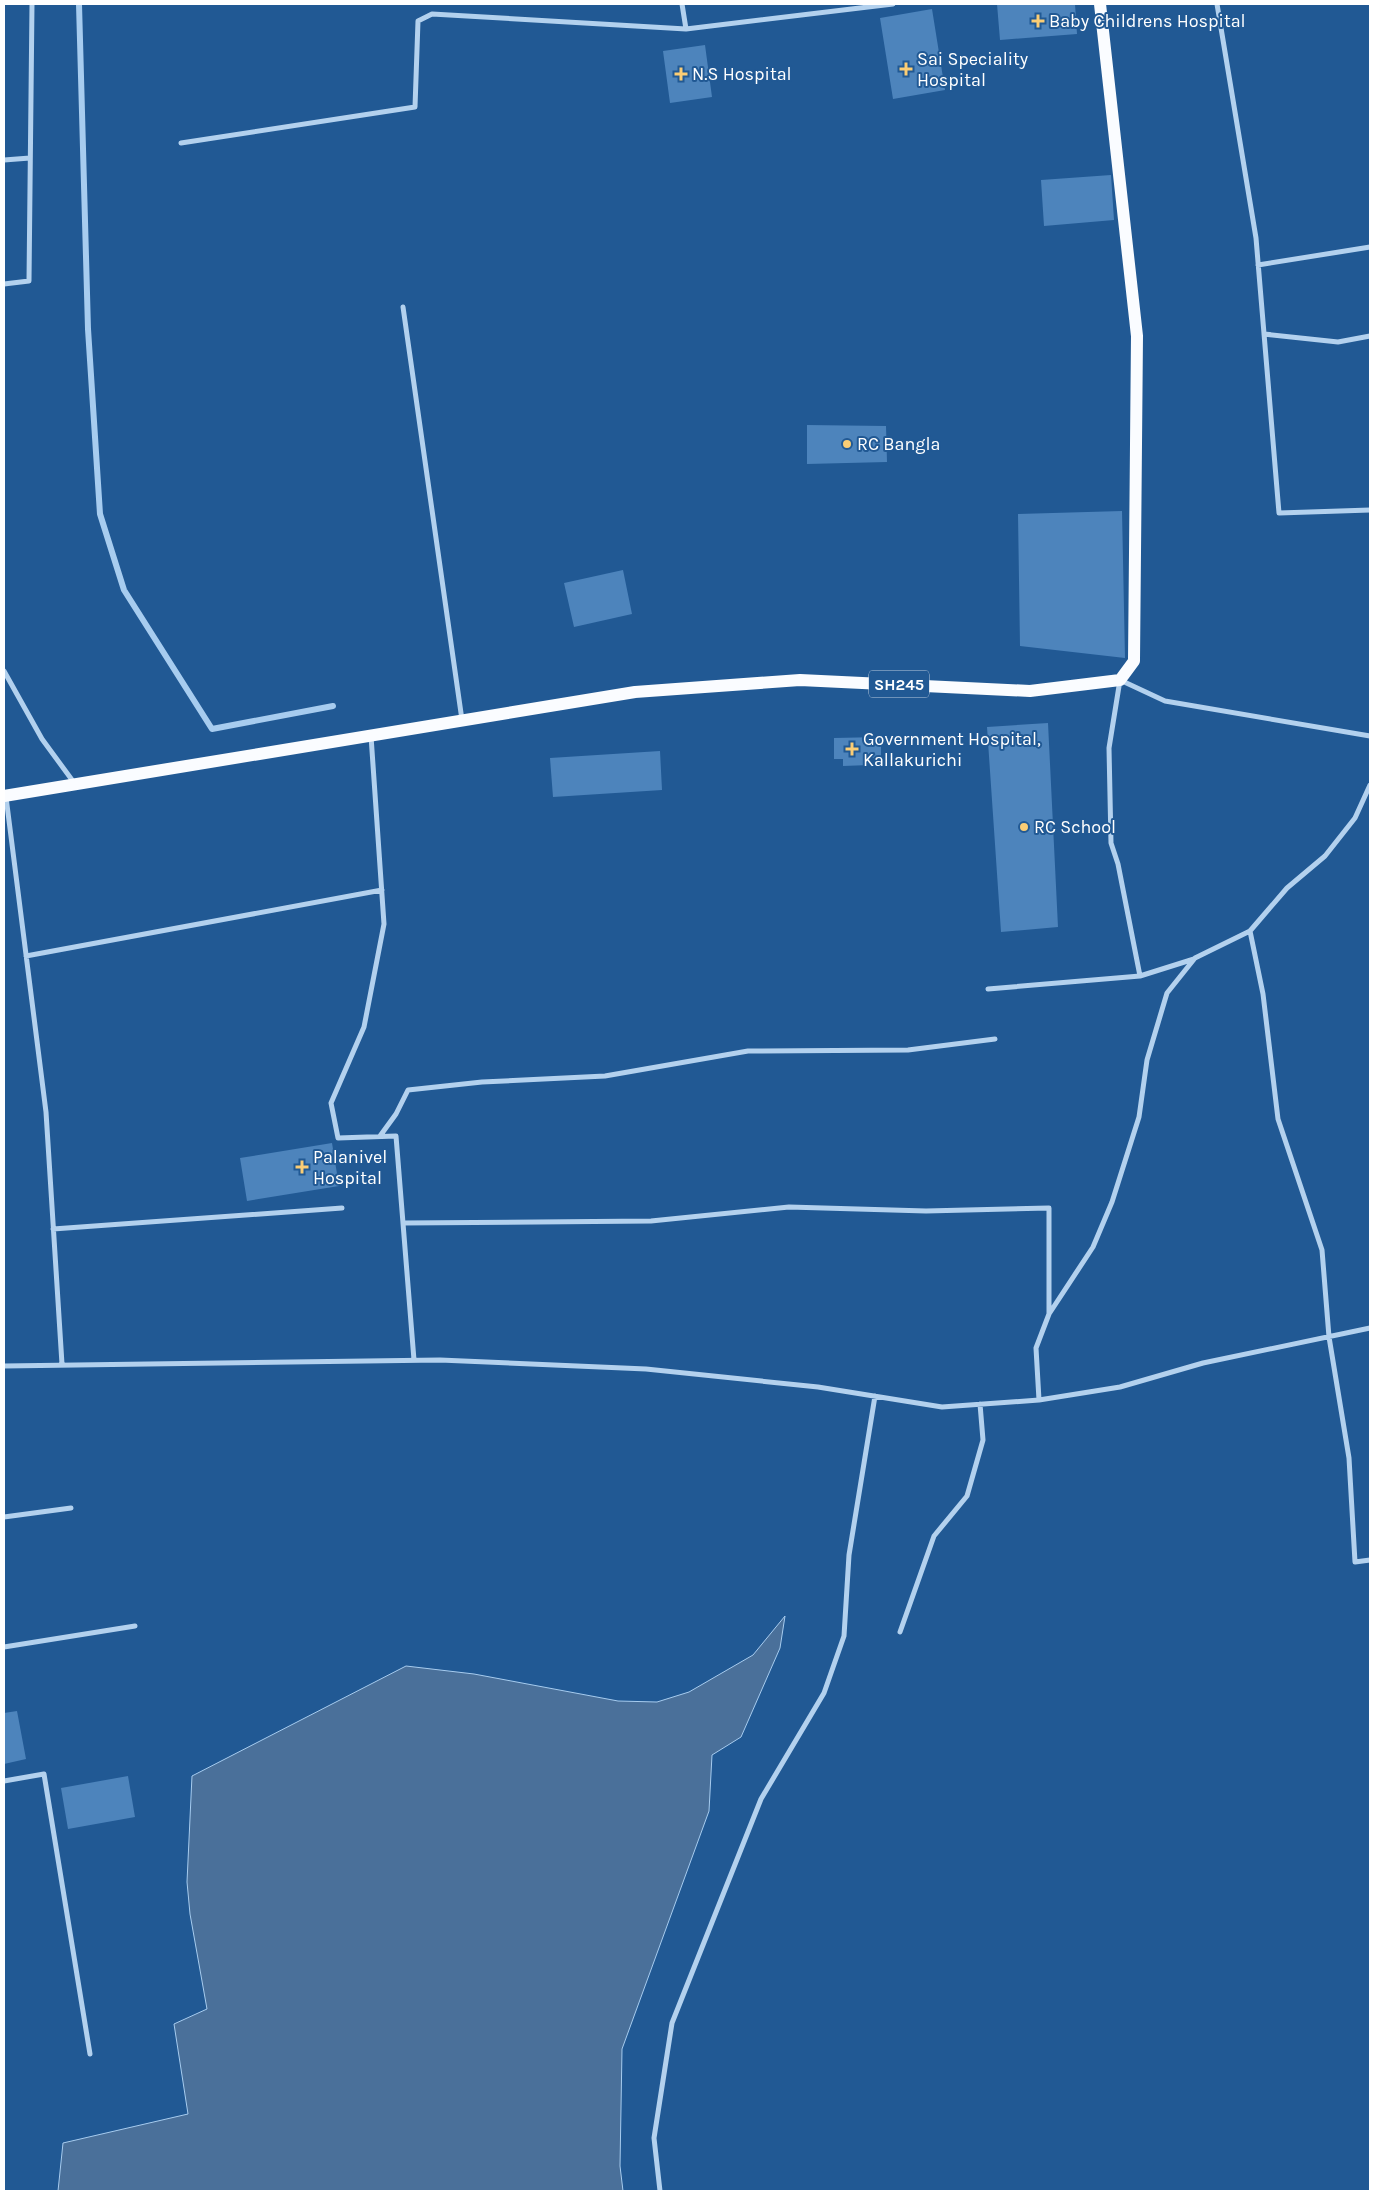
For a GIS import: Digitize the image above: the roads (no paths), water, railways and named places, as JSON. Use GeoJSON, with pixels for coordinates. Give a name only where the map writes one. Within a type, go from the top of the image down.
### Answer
{"type":"FeatureCollection","features":[{"type":"Feature","properties":{"kind":"main road"},"geometry":{"type":"LineString","coordinates":[[1100,4],[1137,336],[1134,662],[1120,680]]}},
{"type":"Feature","properties":{"kind":"main road","name":"SH245"},"geometry":{"type":"LineString","coordinates":[[5,796],[635,692],[800,680],[1030,691],[1120,680]]}},
{"type":"Feature","properties":{"kind":"street"},"geometry":{"type":"LineString","coordinates":[[4,284],[29,281],[32,4]]}},
{"type":"Feature","properties":{"kind":"street"},"geometry":{"type":"LineString","coordinates":[[682,4],[686,29]]}},
{"type":"Feature","properties":{"kind":"street"},"geometry":{"type":"LineString","coordinates":[[181,143],[415,106],[418,21],[432,14],[686,29],[893,4]]}},
{"type":"Feature","properties":{"kind":"street"},"geometry":{"type":"LineString","coordinates":[[1217,4],[1258,265],[1279,513],[1370,510]]}},
{"type":"Feature","properties":{"kind":"street"},"geometry":{"type":"LineString","coordinates":[[4,160],[30,158]]}},
{"type":"Feature","properties":{"kind":"street"},"geometry":{"type":"LineString","coordinates":[[1258,265],[1370,247]]}},
{"type":"Feature","properties":{"kind":"street"},"geometry":{"type":"LineString","coordinates":[[403,307],[462,721]]}},
{"type":"Feature","properties":{"kind":"street"},"geometry":{"type":"LineString","coordinates":[[1264,334],[1338,342],[1370,336]]}},
{"type":"Feature","properties":{"kind":"street"},"geometry":{"type":"LineString","coordinates":[[4,672],[42,739],[75,784]]}},
{"type":"Feature","properties":{"kind":"street"},"geometry":{"type":"LineString","coordinates":[[1140,976],[1118,864],[1111,843],[1109,748],[1120,680],[1165,701],[1370,736]]}},
{"type":"Feature","properties":{"kind":"street"},"geometry":{"type":"LineString","coordinates":[[371,736],[384,924],[364,1027],[331,1103],[338,1138],[396,1136],[414,1360]]}},
{"type":"Feature","properties":{"kind":"street"},"geometry":{"type":"LineString","coordinates":[[988,989],[1140,976],[1194,958],[1250,930],[1287,888],[1325,856],[1355,818],[1370,785]]}},
{"type":"Feature","properties":{"kind":"street"},"geometry":{"type":"LineString","coordinates":[[5,796],[46,1112],[62,1364]]}},
{"type":"Feature","properties":{"kind":"street"},"geometry":{"type":"LineString","coordinates":[[26,956],[382,890]]}},
{"type":"Feature","properties":{"kind":"street"},"geometry":{"type":"LineString","coordinates":[[1250,930],[1263,994],[1278,1119],[1322,1250],[1329,1337],[1349,1458],[1355,1562],[1370,1560]]}},
{"type":"Feature","properties":{"kind":"street"},"geometry":{"type":"LineString","coordinates":[[1039,1400],[1036,1348],[1049,1314],[1093,1248],[1112,1202],[1139,1117],[1147,1060],[1167,993],[1194,958]]}},
{"type":"Feature","properties":{"kind":"street"},"geometry":{"type":"LineString","coordinates":[[380,1136],[396,1114],[408,1090],[482,1082],[605,1076],[748,1051],[908,1050],[995,1039]]}},
{"type":"Feature","properties":{"kind":"street"},"geometry":{"type":"LineString","coordinates":[[403,1223],[651,1221],[790,1207],[926,1211],[1049,1208],[1049,1314]]}},
{"type":"Feature","properties":{"kind":"street"},"geometry":{"type":"LineString","coordinates":[[53,1229],[342,1208]]}},
{"type":"Feature","properties":{"kind":"street"},"geometry":{"type":"LineString","coordinates":[[4,1366],[414,1360],[646,1369],[818,1387],[942,1407],[1039,1400],[1120,1388],[1202,1363],[1370,1328]]}},
{"type":"Feature","properties":{"kind":"street"},"geometry":{"type":"LineString","coordinates":[[660,2191],[654,2138],[672,2023],[761,1799],[824,1693],[844,1636],[849,1555],[875,1396]]}},
{"type":"Feature","properties":{"kind":"street"},"geometry":{"type":"LineString","coordinates":[[900,1632],[934,1536],[967,1496],[983,1440],[980,1404]]}},
{"type":"Feature","properties":{"kind":"street"},"geometry":{"type":"LineString","coordinates":[[4,1517],[71,1508]]}},
{"type":"Feature","properties":{"kind":"street"},"geometry":{"type":"LineString","coordinates":[[4,1647],[135,1626]]}},
{"type":"Feature","properties":{"kind":"street"},"geometry":{"type":"LineString","coordinates":[[4,1781],[44,1774],[90,2054]]}},
{"type":"Feature","properties":{"kind":"water"},"geometry":{"type":"Polygon","coordinates":[[[785,1616],[780,1648],[741,1737],[712,1755],[709,1811],[622,2049],[620,2166],[623,2191],[58,2191],[63,2143],[188,2114],[174,2024],[207,2009],[190,1914],[187,1882],[192,1776],[406,1666],[474,1674],[618,1701],[657,1702],[689,1692],[753,1655],[785,1616]]]}},
{"type":"Feature","properties":{"kind":"waterway"},"geometry":{"type":"LineString","coordinates":[[79,4],[88,329],[100,514],[124,590],[212,729],[333,706]]}},
{"type":"Feature","properties":{"kind":"place","name":"Baby Childrens Hospital"},"geometry":{"type":"Point","coordinates":[1038,21]}},
{"type":"Feature","properties":{"kind":"place","name":"Sai Speciality Hospital"},"geometry":{"type":"Point","coordinates":[906,69]}},
{"type":"Feature","properties":{"kind":"place","name":"N.S Hospital"},"geometry":{"type":"Point","coordinates":[681,74]}},
{"type":"Feature","properties":{"kind":"place","name":"RC Bangla"},"geometry":{"type":"Point","coordinates":[847,444]}},
{"type":"Feature","properties":{"kind":"place","name":"Government Hospital, Kallakurichi"},"geometry":{"type":"Point","coordinates":[852,749]}},
{"type":"Feature","properties":{"kind":"place","name":"RC School"},"geometry":{"type":"Point","coordinates":[1024,827]}},
{"type":"Feature","properties":{"kind":"place","name":"Palanivel Hospital"},"geometry":{"type":"Point","coordinates":[302,1167]}}]}
